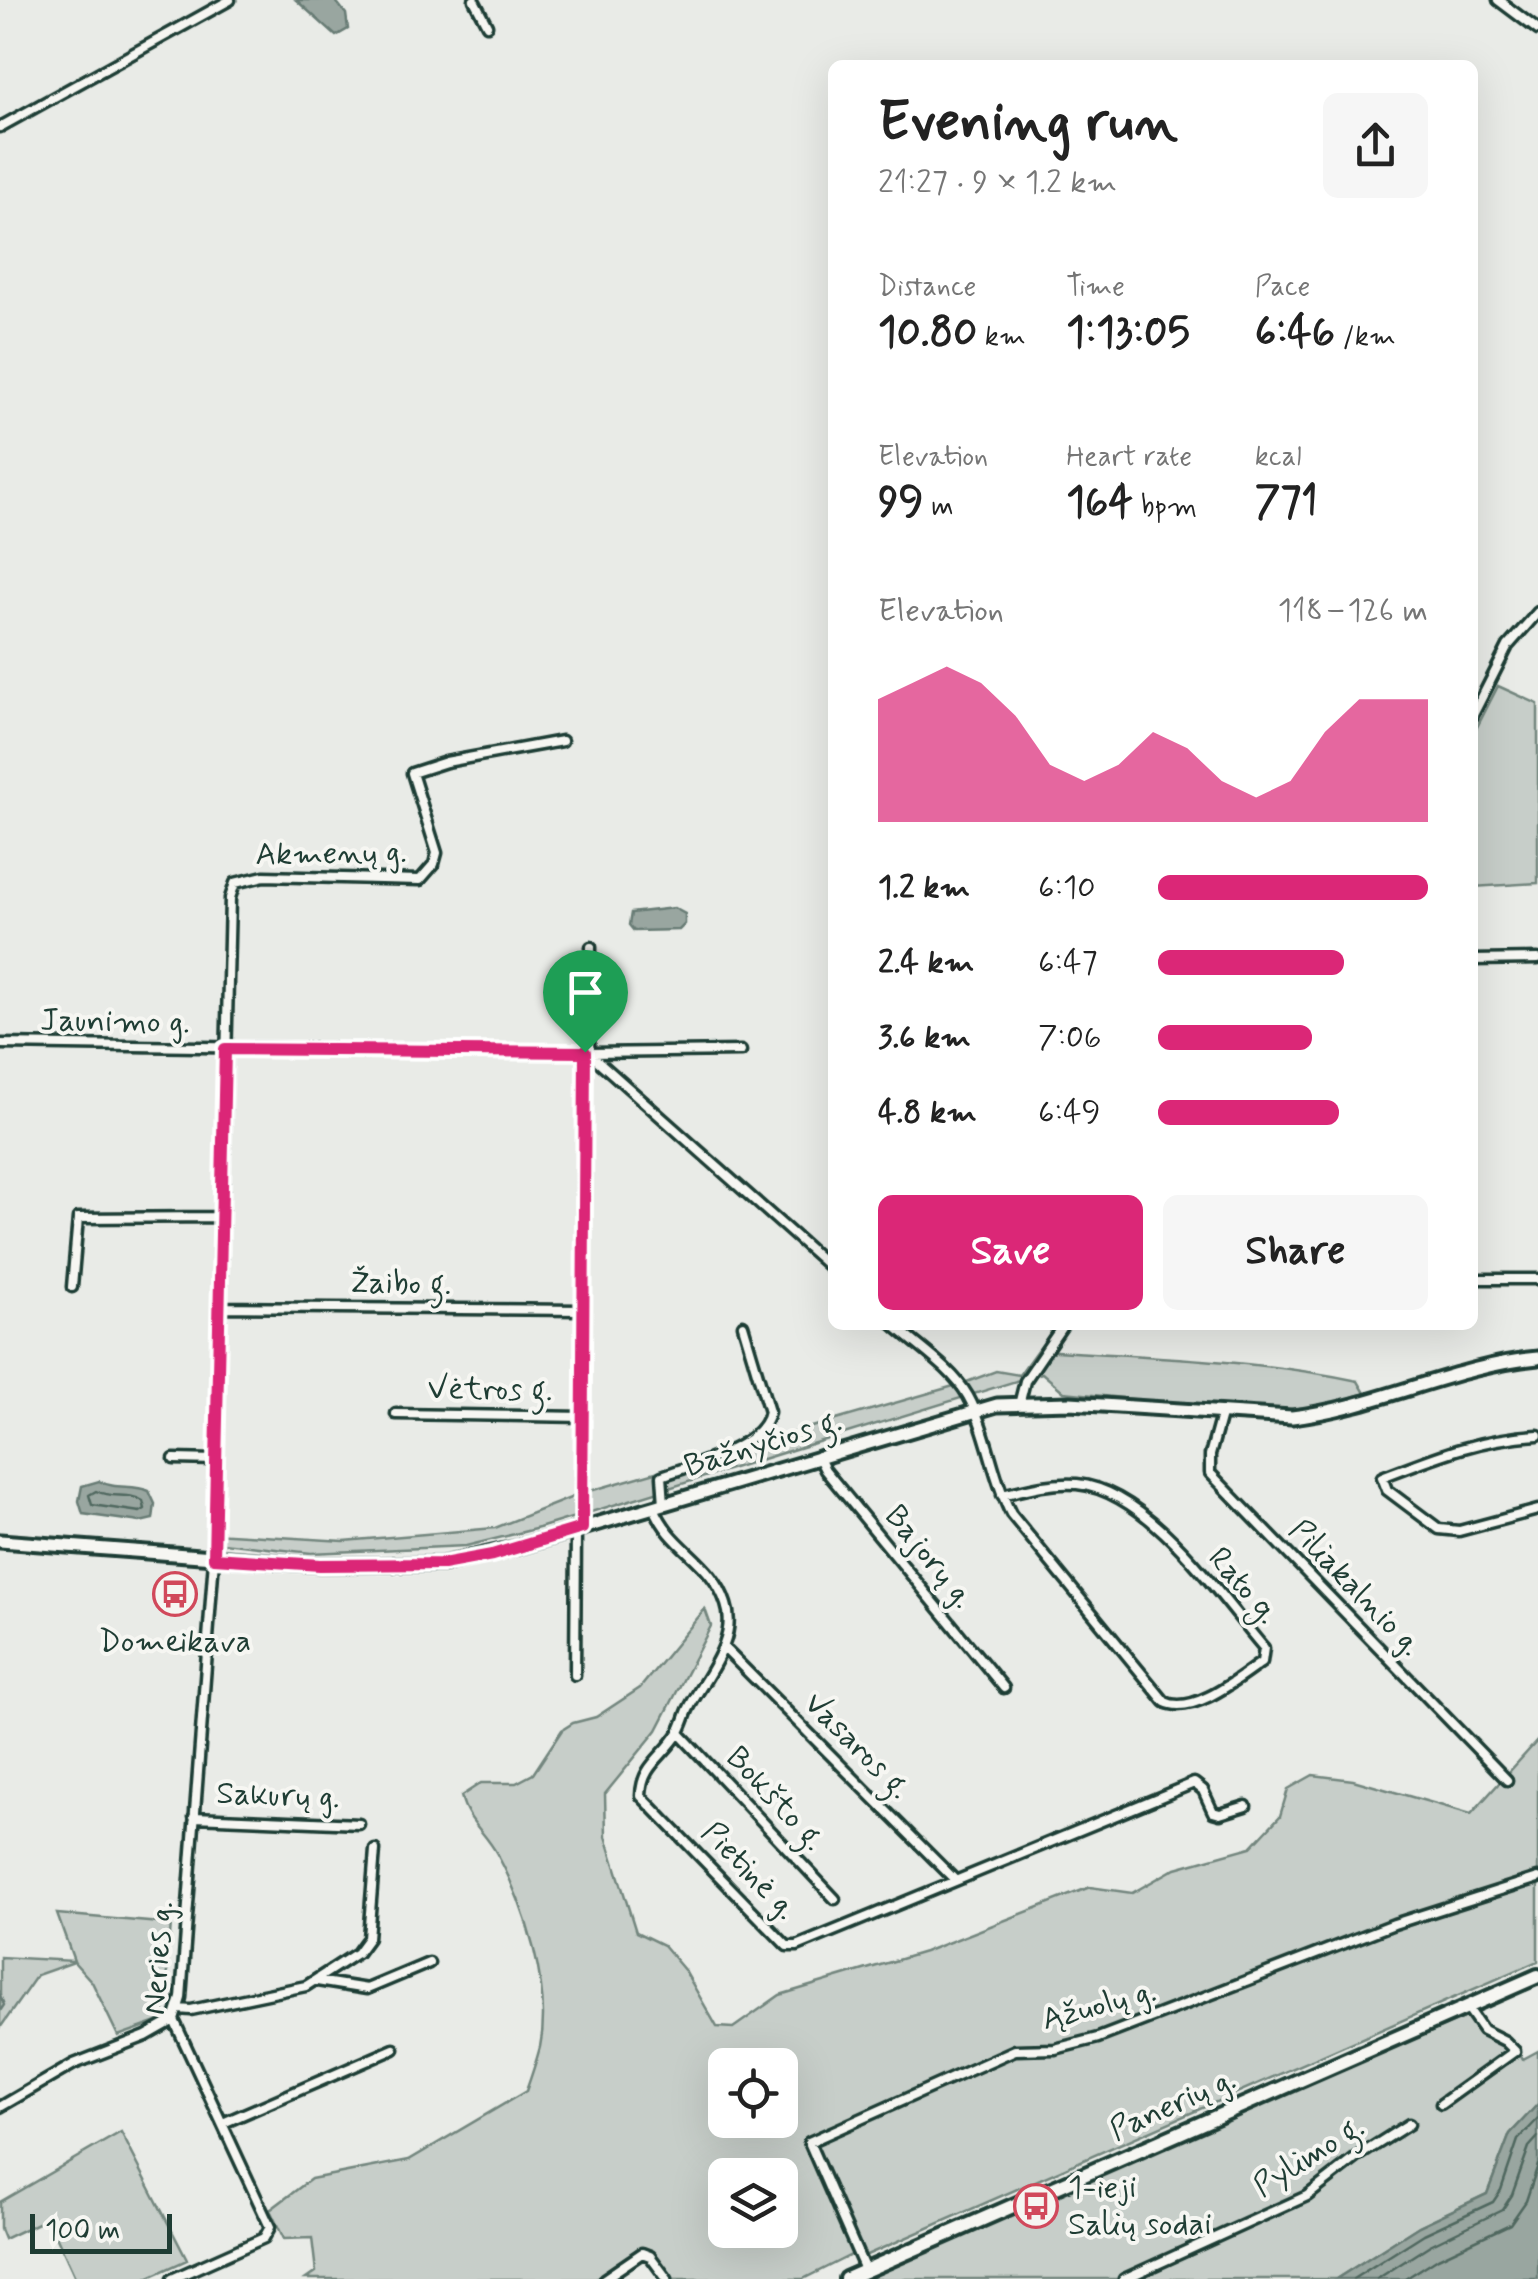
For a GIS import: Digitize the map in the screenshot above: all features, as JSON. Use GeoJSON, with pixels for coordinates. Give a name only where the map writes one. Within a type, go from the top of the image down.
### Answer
{"type":"FeatureCollection","features":[{"type":"Feature","properties":{"kind":"main road","name":"Bažnyčios g."},"geometry":{"type":"LineString","coordinates":[[0,1541],[320,1565],[443,1564],[492,1555],[974,1410],[1020,1402],[1220,1414],[1312,1415],[1466,1369],[1538,1358]]}},
{"type":"Feature","properties":{"kind":"main road","name":"Panerių g."},"geometry":{"type":"LineString","coordinates":[[846,2279],[1538,1976]]}},
{"type":"Feature","properties":{"kind":"street"},"geometry":{"type":"LineString","coordinates":[[0,127],[230,0]]}},
{"type":"Feature","properties":{"kind":"street"},"geometry":{"type":"LineString","coordinates":[[474,0],[487,25]]}},
{"type":"Feature","properties":{"kind":"street"},"geometry":{"type":"LineString","coordinates":[[1498,0],[1538,30]]}},
{"type":"Feature","properties":{"kind":"street"},"geometry":{"type":"LineString","coordinates":[[1478,705],[1508,646],[1538,612]]}},
{"type":"Feature","properties":{"kind":"street","name":"Akmenų g."},"geometry":{"type":"LineString","coordinates":[[225,1049],[228,913],[235,884],[264,876],[420,880],[434,864],[437,853],[412,773],[446,762],[562,741]]}},
{"type":"Feature","properties":{"kind":"street"},"geometry":{"type":"LineString","coordinates":[[575,1676],[584,1417],[591,947]]}},
{"type":"Feature","properties":{"kind":"street"},"geometry":{"type":"LineString","coordinates":[[1478,960],[1538,959]]}},
{"type":"Feature","properties":{"kind":"street","name":"Jaunimo g."},"geometry":{"type":"LineString","coordinates":[[0,1044],[587,1052],[741,1050]]}},
{"type":"Feature","properties":{"kind":"street","name":"Neries g."},"geometry":{"type":"LineString","coordinates":[[172,2279],[270,2232],[269,2222],[174,2020],[178,2010],[214,1558],[225,1049]]}},
{"type":"Feature","properties":{"kind":"street"},"geometry":{"type":"LineString","coordinates":[[587,1052],[828,1265]]}},
{"type":"Feature","properties":{"kind":"street"},"geometry":{"type":"LineString","coordinates":[[72,1288],[78,1218],[220,1217]]}},
{"type":"Feature","properties":{"kind":"street"},"geometry":{"type":"LineString","coordinates":[[1478,1280],[1538,1278]]}},
{"type":"Feature","properties":{"kind":"street","name":"Žaibo g."},"geometry":{"type":"LineString","coordinates":[[220,1307],[583,1310]]}},
{"type":"Feature","properties":{"kind":"street"},"geometry":{"type":"LineString","coordinates":[[659,1505],[662,1476],[745,1443],[767,1424],[769,1412],[743,1325]]}},
{"type":"Feature","properties":{"kind":"street"},"geometry":{"type":"LineString","coordinates":[[899,1330],[962,1388],[974,1410]]}},
{"type":"Feature","properties":{"kind":"street"},"geometry":{"type":"LineString","coordinates":[[1020,1402],[1025,1381],[1060,1330]]}},
{"type":"Feature","properties":{"kind":"street","name":"Rato g."},"geometry":{"type":"LineString","coordinates":[[974,1410],[1002,1495],[1022,1530],[1165,1702],[1190,1704],[1229,1686],[1262,1662],[1264,1648],[1164,1532],[1133,1508],[1110,1494],[1080,1484],[1042,1486],[1002,1495]]}},
{"type":"Feature","properties":{"kind":"street","name":"Vėtros g."},"geometry":{"type":"LineString","coordinates":[[396,1414],[584,1417]]}},
{"type":"Feature","properties":{"kind":"street","name":"Piliakalnio g."},"geometry":{"type":"LineString","coordinates":[[1220,1414],[1210,1455],[1210,1473],[1506,1780]]}},
{"type":"Feature","properties":{"kind":"street"},"geometry":{"type":"LineString","coordinates":[[1538,1435],[1495,1438],[1467,1445],[1382,1477],[1387,1490],[1439,1530],[1459,1530],[1538,1510]]}},
{"type":"Feature","properties":{"kind":"street","name":"Bajorų g."},"geometry":{"type":"LineString","coordinates":[[818,1456],[825,1470],[1004,1688]]}},
{"type":"Feature","properties":{"kind":"street"},"geometry":{"type":"LineString","coordinates":[[174,1459],[216,1460]]}},
{"type":"Feature","properties":{"kind":"street","name":"Pietinė g."},"geometry":{"type":"LineString","coordinates":[[659,1505],[660,1522],[717,1578],[729,1610],[724,1648],[688,1709],[679,1733],[648,1767],[641,1782],[641,1796],[787,1946],[796,1946],[1194,1783],[1203,1790],[1213,1812],[1220,1814],[1246,1806]]}},
{"type":"Feature","properties":{"kind":"street","name":"Vasaros g."},"geometry":{"type":"LineString","coordinates":[[724,1648],[955,1880]]}},
{"type":"Feature","properties":{"kind":"street","name":"Bokšto g."},"geometry":{"type":"LineString","coordinates":[[679,1733],[835,1899]]}},
{"type":"Feature","properties":{"kind":"street","name":"Sakurų g."},"geometry":{"type":"LineString","coordinates":[[194,1817],[359,1824]]}},
{"type":"Feature","properties":{"kind":"street"},"geometry":{"type":"LineString","coordinates":[[178,2010],[286,1992],[317,1981],[356,1953],[368,1938],[375,1850]]}},
{"type":"Feature","properties":{"kind":"street","name":"Ąžuolų g."},"geometry":{"type":"LineString","coordinates":[[865,2270],[809,2142],[1015,2050],[1055,2049],[1098,2038],[1394,1924],[1538,1878]]}},
{"type":"Feature","properties":{"kind":"street"},"geometry":{"type":"LineString","coordinates":[[317,1981],[366,1989],[429,1963]]}},
{"type":"Feature","properties":{"kind":"street"},"geometry":{"type":"LineString","coordinates":[[1440,2104],[1515,2052],[1506,2041],[1483,2030],[1467,2007]]}},
{"type":"Feature","properties":{"kind":"street"},"geometry":{"type":"LineString","coordinates":[[0,2107],[74,2064],[146,2036],[174,2020]]}},
{"type":"Feature","properties":{"kind":"street"},"geometry":{"type":"LineString","coordinates":[[223,2123],[394,2049]]}},
{"type":"Feature","properties":{"kind":"street","name":"Pylimo g."},"geometry":{"type":"LineString","coordinates":[[1124,2279],[1307,2196],[1409,2124]]}},
{"type":"Feature","properties":{"kind":"street"},"geometry":{"type":"LineString","coordinates":[[604,2279],[642,2252],[668,2279]]}},
{"type":"Feature","properties":{"kind":"shaded area"},"geometry":{"type":"Polygon","coordinates":[[[1498,686],[1538,704],[1538,883],[1478,887],[1478,725],[1498,686]]]}},
{"type":"Feature","properties":{"kind":"shaded area"},"geometry":{"type":"Polygon","coordinates":[[[1037,1350],[1279,1368],[1358,1381],[1365,1393],[1328,1405],[1292,1410],[1220,1408],[1064,1392],[1042,1373],[539,1528],[466,1546],[311,1553],[214,1542],[214,1533],[344,1541],[495,1528],[583,1493],[996,1371],[1019,1375],[1037,1350]]]}},
{"type":"Feature","properties":{"kind":"shaded area"},"geometry":{"type":"Polygon","coordinates":[[[705,1609],[711,1626],[657,1730],[605,1794],[606,1836],[636,1932],[663,1945],[685,1971],[717,2027],[733,2028],[780,1995],[924,1952],[1090,1887],[1132,1893],[1176,1868],[1251,1847],[1280,1816],[1288,1789],[1313,1775],[1353,1780],[1471,1814],[1538,1740],[1538,1876],[1234,1979],[1207,1995],[1100,2035],[1056,2046],[1014,2048],[805,2139],[853,2254],[803,2279],[672,2279],[645,2249],[633,2253],[600,2279],[306,2279],[316,2272],[312,2238],[284,2239],[270,2210],[311,2179],[409,2160],[526,2091],[543,2024],[534,1948],[507,1875],[492,1846],[467,1813],[461,1796],[481,1783],[516,1783],[533,1774],[562,1730],[596,1717],[640,1688],[705,1609]]]}},
{"type":"Feature","properties":{"kind":"shaded area"},"geometry":{"type":"Polygon","coordinates":[[[1538,1880],[1538,1961],[862,2257],[815,2145],[1014,2053],[1058,2051],[1099,2041],[1388,1929],[1538,1880]]]}},
{"type":"Feature","properties":{"kind":"shaded area"},"geometry":{"type":"Polygon","coordinates":[[[57,1914],[171,1924],[163,2020],[118,2036],[92,1982],[74,1962],[37,1975],[0,2028],[0,1957],[74,1961],[57,1914]]]}},
{"type":"Feature","properties":{"kind":"shaded area"},"geometry":{"type":"Polygon","coordinates":[[[1476,2013],[1512,2044],[1523,2059],[1538,2051],[1538,2104],[1510,2134],[1487,2194],[1419,2226],[1336,2279],[866,2279],[1069,2185],[1476,2013]]]}},
{"type":"Feature","properties":{"kind":"shaded area"},"geometry":{"type":"Polygon","coordinates":[[[121,2132],[187,2260],[145,2279],[76,2279],[48,2218],[4,2239],[0,2202],[121,2132]]]}},
{"type":"Feature","properties":{"kind":"water"},"geometry":{"type":"Polygon","coordinates":[[[296,0],[335,0],[346,14],[348,29],[336,36],[296,0]]]}},
{"type":"Feature","properties":{"kind":"water"},"geometry":{"type":"Polygon","coordinates":[[[674,908],[685,914],[685,924],[679,930],[634,931],[629,925],[631,913],[674,908]]]}},
{"type":"Feature","properties":{"kind":"water"},"geometry":{"type":"Polygon","coordinates":[[[99,1481],[149,1491],[155,1504],[153,1519],[140,1522],[83,1514],[79,1501],[82,1486],[99,1481]]]}},
{"type":"Feature","properties":{"kind":"water"},"geometry":{"type":"Polygon","coordinates":[[[1538,2104],[1538,2279],[1336,2279],[1419,2226],[1487,2194],[1510,2134],[1538,2104]]]}},
{"type":"Feature","properties":{"kind":"waterway"},"geometry":{"type":"LineString","coordinates":[[0,1995],[4,2005],[0,2011]]}},
{"type":"Feature","properties":{"kind":"place","name":"Domeikava"},"geometry":{"type":"Point","coordinates":[175,1594]}},
{"type":"Feature","properties":{"kind":"place","name":"1-ieji Salių sodai"},"geometry":{"type":"Point","coordinates":[1036,2206]}},
{"type":"Feature","properties":{"kind":"route"},"geometry":{"type":"LineString","coordinates":[[225,1049],[585,1052],[582,1528],[492,1555],[443,1564],[275,1564],[214,1558],[225,1049]]}}]}
